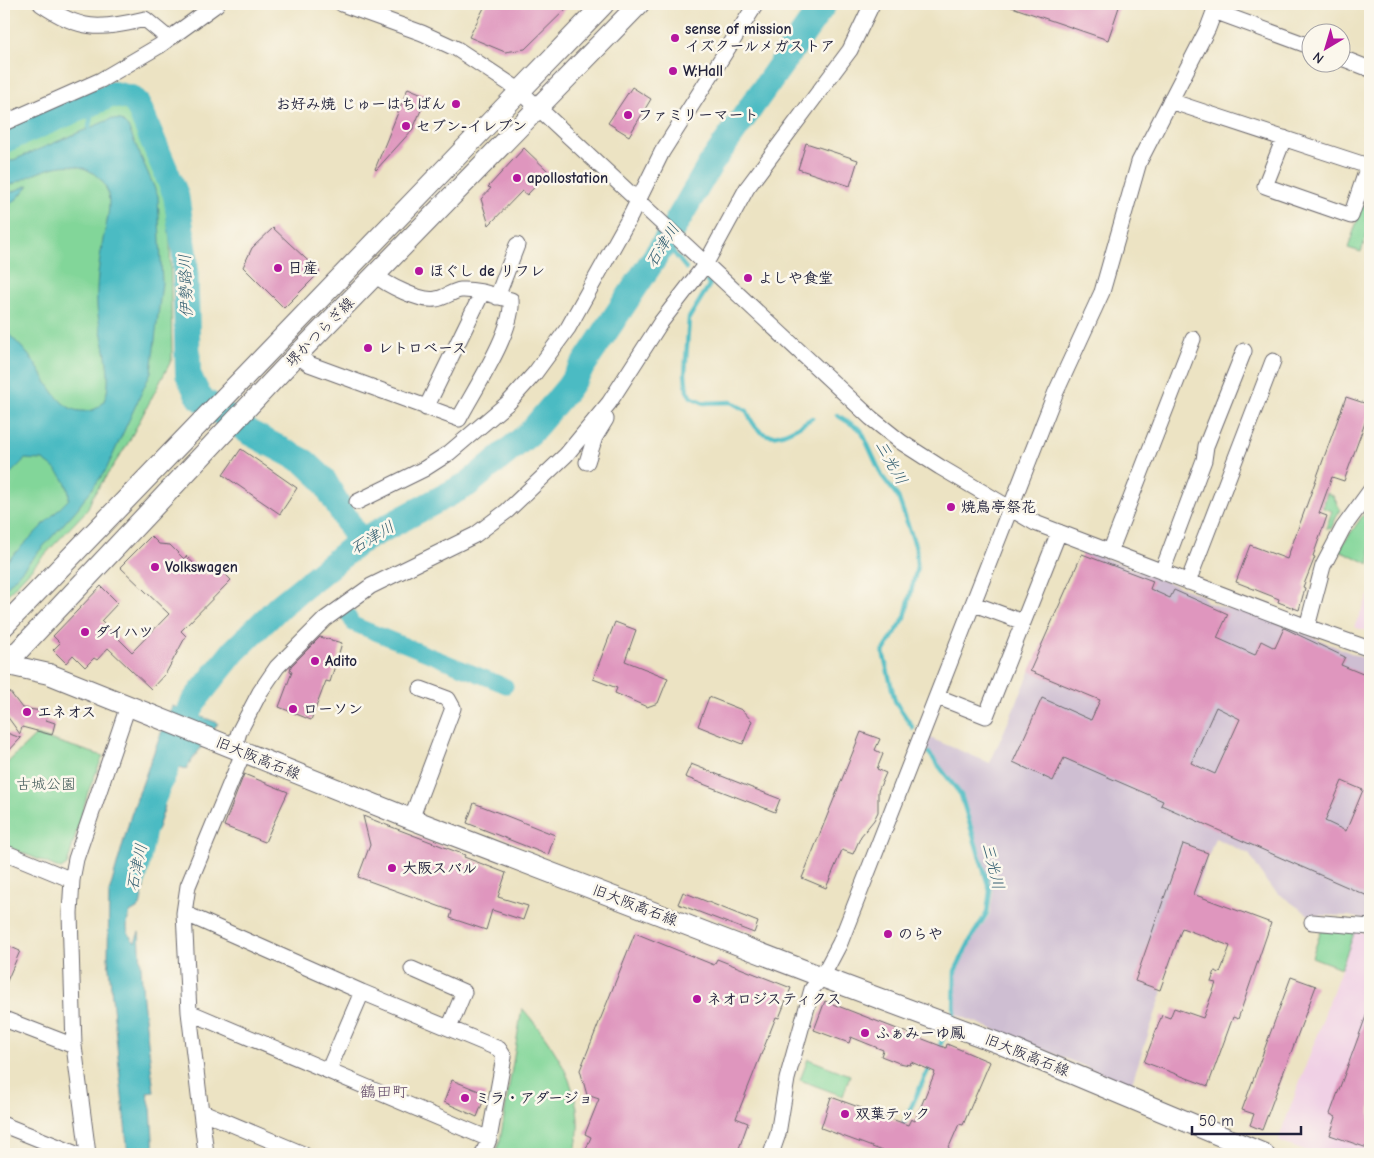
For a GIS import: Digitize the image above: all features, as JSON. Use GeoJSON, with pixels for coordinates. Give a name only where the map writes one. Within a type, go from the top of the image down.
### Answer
{"type":"FeatureCollection","features":[{"type":"Feature","properties":{"kind":"main road","name":"堺かつらぎ線"},"geometry":{"type":"LineString","coordinates":[[4,626],[604,4]]}},
{"type":"Feature","properties":{"kind":"main road","name":"堺かつらぎ線"},"geometry":{"type":"LineString","coordinates":[[4,664],[297,355],[639,4]]}},
{"type":"Feature","properties":{"kind":"main road","name":"旧大阪高石線"},"geometry":{"type":"LineString","coordinates":[[4,664],[49,674],[411,819],[822,978],[1002,1044],[1264,1154]]}},
{"type":"Feature","properties":{"kind":"street"},"geometry":{"type":"LineString","coordinates":[[41,4],[68,21],[92,27],[114,27],[145,19],[169,38]]}},
{"type":"Feature","properties":{"kind":"street"},"geometry":{"type":"LineString","coordinates":[[4,123],[101,80],[169,38],[217,4]]}},
{"type":"Feature","properties":{"kind":"street"},"geometry":{"type":"LineString","coordinates":[[342,4],[422,33],[457,49],[519,90],[702,263],[871,418],[901,442],[1010,509],[1058,532],[1307,627],[1370,649]]}},
{"type":"Feature","properties":{"kind":"street"},"geometry":{"type":"LineString","coordinates":[[357,502],[424,470],[449,453],[509,402],[535,372],[568,328],[641,205],[662,152],[756,4]]}},
{"type":"Feature","properties":{"kind":"street"},"geometry":{"type":"LineString","coordinates":[[206,1154],[203,1112],[189,1012],[184,913],[188,886],[232,748],[239,732],[277,667],[319,625],[372,586],[475,535],[491,523],[566,455],[609,403],[661,322],[702,263],[747,188],[850,50],[872,4]]}},
{"type":"Feature","properties":{"kind":"street"},"geometry":{"type":"LineString","coordinates":[[771,1154],[778,1134],[787,1079],[812,989],[822,978],[840,943],[938,697],[1055,394],[1102,292],[1139,162],[1208,28],[1215,7],[1302,43]]}},
{"type":"Feature","properties":{"kind":"street"},"geometry":{"type":"LineString","coordinates":[[1352,62],[1370,69]]}},
{"type":"Feature","properties":{"kind":"street"},"geometry":{"type":"LineString","coordinates":[[1170,102],[1284,138],[1368,166],[1351,216],[1265,186],[1284,138]]}},
{"type":"Feature","properties":{"kind":"street"},"geometry":{"type":"LineString","coordinates":[[497,297],[517,244]]}},
{"type":"Feature","properties":{"kind":"street"},"geometry":{"type":"LineString","coordinates":[[297,355],[309,364],[459,419],[506,331],[512,311],[511,300],[459,290],[438,299],[429,300],[386,285],[375,275]]}},
{"type":"Feature","properties":{"kind":"street"},"geometry":{"type":"LineString","coordinates":[[426,408],[482,293]]}},
{"type":"Feature","properties":{"kind":"street"},"geometry":{"type":"LineString","coordinates":[[1110,552],[1193,339]]}},
{"type":"Feature","properties":{"kind":"street"},"geometry":{"type":"LineString","coordinates":[[1162,572],[1204,460],[1206,446],[1244,352]]}},
{"type":"Feature","properties":{"kind":"street"},"geometry":{"type":"LineString","coordinates":[[1188,582],[1273,361]]}},
{"type":"Feature","properties":{"kind":"street"},"geometry":{"type":"LineString","coordinates":[[588,462],[595,437],[610,411],[609,403]]}},
{"type":"Feature","properties":{"kind":"street"},"geometry":{"type":"LineString","coordinates":[[1307,627],[1323,566],[1343,528],[1370,491]]}},
{"type":"Feature","properties":{"kind":"street"},"geometry":{"type":"LineString","coordinates":[[938,697],[986,716],[1058,532]]}},
{"type":"Feature","properties":{"kind":"street"},"geometry":{"type":"LineString","coordinates":[[974,604],[1023,622]]}},
{"type":"Feature","properties":{"kind":"street"},"geometry":{"type":"LineString","coordinates":[[411,819],[430,748],[453,708],[448,699],[421,689]]}},
{"type":"Feature","properties":{"kind":"street"},"geometry":{"type":"LineString","coordinates":[[88,1154],[74,1046],[70,913],[72,880],[76,859],[128,706]]}},
{"type":"Feature","properties":{"kind":"street"},"geometry":{"type":"LineString","coordinates":[[4,852],[72,880]]}},
{"type":"Feature","properties":{"kind":"street"},"geometry":{"type":"LineString","coordinates":[[184,913],[362,992],[499,1049],[504,1057],[489,1139],[483,1154]]}},
{"type":"Feature","properties":{"kind":"street"},"geometry":{"type":"LineString","coordinates":[[1312,922],[1370,927]]}},
{"type":"Feature","properties":{"kind":"street"},"geometry":{"type":"LineString","coordinates":[[412,968],[464,992],[449,1028]]}},
{"type":"Feature","properties":{"kind":"street"},"geometry":{"type":"LineString","coordinates":[[329,1069],[362,992]]}},
{"type":"Feature","properties":{"kind":"street"},"geometry":{"type":"LineString","coordinates":[[189,1012],[329,1069],[489,1139]]}},
{"type":"Feature","properties":{"kind":"street"},"geometry":{"type":"LineString","coordinates":[[4,1019],[74,1046]]}},
{"type":"Feature","properties":{"kind":"street"},"geometry":{"type":"LineString","coordinates":[[203,1112],[303,1154]]}},
{"type":"Feature","properties":{"kind":"street"},"geometry":{"type":"LineString","coordinates":[[4,1125],[76,1154]]}},
{"type":"Feature","properties":{"kind":"shaded area"},"geometry":{"type":"Polygon","coordinates":[[[1084,550],[1203,596],[1206,602],[1229,609],[1243,608],[1370,661],[1370,921],[1349,916],[1309,915],[1268,884],[1249,854],[1215,838],[1160,990],[1163,991],[1131,1085],[955,1014],[957,972],[975,936],[990,914],[993,892],[963,795],[926,748],[930,738],[990,763],[1084,550]]]}},
{"type":"Feature","properties":{"kind":"shaded area"},"geometry":{"type":"Polygon","coordinates":[[[1370,592],[1370,632],[1354,627],[1370,592]]]}},
{"type":"Feature","properties":{"kind":"shaded area"},"geometry":{"type":"Polygon","coordinates":[[[1355,931],[1370,934],[1370,1154],[1312,1154],[1278,1141],[1355,931]]]}},
{"type":"Feature","properties":{"kind":"green space"},"geometry":{"type":"Polygon","coordinates":[[[108,105],[127,110],[164,195],[170,241],[172,359],[127,445],[93,496],[87,510],[4,598],[4,146],[74,116],[108,105]]]}},
{"type":"Feature","properties":{"kind":"green space"},"geometry":{"type":"Polygon","coordinates":[[[1362,206],[1370,209],[1370,224],[1361,252],[1348,248],[1362,206]]]}},
{"type":"Feature","properties":{"kind":"green space"},"geometry":{"type":"Polygon","coordinates":[[[1327,493],[1333,496],[1340,509],[1331,529],[1326,528],[1332,511],[1323,508],[1327,493]]]}},
{"type":"Feature","properties":{"kind":"green space"},"geometry":{"type":"Polygon","coordinates":[[[1370,505],[1370,564],[1339,550],[1370,505]]]}},
{"type":"Feature","properties":{"kind":"green space","name":"古城公園"},"geometry":{"type":"Polygon","coordinates":[[[36,735],[103,756],[88,792],[67,865],[61,869],[4,845],[4,766],[36,735]]]}},
{"type":"Feature","properties":{"kind":"green space"},"geometry":{"type":"Polygon","coordinates":[[[1321,931],[1355,931],[1341,968],[1312,957],[1321,931]]]}},
{"type":"Feature","properties":{"kind":"green space"},"geometry":{"type":"Polygon","coordinates":[[[522,1008],[558,1057],[574,1094],[578,1114],[578,1134],[574,1154],[495,1154],[500,1141],[522,1008]]]}},
{"type":"Feature","properties":{"kind":"green space"},"geometry":{"type":"Polygon","coordinates":[[[808,1059],[850,1075],[843,1096],[800,1080],[808,1059]]]}},
{"type":"Feature","properties":{"kind":"water"},"geometry":{"type":"Polygon","coordinates":[[[111,119],[121,120],[128,127],[158,196],[162,283],[151,372],[106,470],[77,509],[4,590],[4,564],[69,499],[69,493],[62,477],[43,460],[25,459],[4,480],[4,330],[27,354],[51,389],[64,404],[80,411],[95,409],[104,400],[108,386],[108,369],[98,317],[97,290],[109,202],[105,186],[100,179],[89,171],[77,166],[53,168],[4,188],[4,164],[111,119]]]}},
{"type":"Feature","properties":{"kind":"water"},"geometry":{"type":"Polygon","coordinates":[[[29,185],[17,199],[4,208],[4,195],[29,185]]]}},
{"type":"Feature","properties":{"kind":"water"},"geometry":{"type":"Polygon","coordinates":[[[173,706],[218,723],[186,769],[167,763],[162,764],[163,769],[151,798],[153,805],[165,806],[157,831],[143,830],[141,841],[151,851],[140,907],[130,913],[127,929],[135,942],[139,932],[143,1000],[154,1092],[147,1093],[151,1108],[154,1154],[128,1154],[108,958],[109,893],[131,815],[159,738],[173,706]]]}},
{"type":"Feature","properties":{"kind":"building"},"geometry":{"type":"Polygon","coordinates":[[[486,4],[571,4],[525,49],[505,52],[469,37],[486,4]]]}},
{"type":"Feature","properties":{"kind":"building"},"geometry":{"type":"Polygon","coordinates":[[[1010,4],[1120,4],[1108,40],[1009,6],[1010,4]]]}},
{"type":"Feature","properties":{"kind":"building"},"geometry":{"type":"Polygon","coordinates":[[[632,87],[651,99],[629,136],[608,123],[632,87]]]}},
{"type":"Feature","properties":{"kind":"building"},"geometry":{"type":"Polygon","coordinates":[[[408,88],[427,96],[413,129],[376,170],[375,169],[408,88]]]}},
{"type":"Feature","properties":{"kind":"building"},"geometry":{"type":"Polygon","coordinates":[[[806,143],[858,160],[850,186],[798,169],[806,143]]]}},
{"type":"Feature","properties":{"kind":"building"},"geometry":{"type":"Polygon","coordinates":[[[524,148],[549,172],[527,195],[522,191],[489,225],[481,199],[491,188],[488,187],[524,148]]]}},
{"type":"Feature","properties":{"kind":"building"},"geometry":{"type":"Polygon","coordinates":[[[273,228],[320,272],[284,308],[243,267],[252,248],[273,228]]]}},
{"type":"Feature","properties":{"kind":"building"},"geometry":{"type":"Polygon","coordinates":[[[1346,397],[1370,405],[1370,409],[1344,481],[1332,477],[1319,513],[1327,516],[1313,556],[1315,557],[1303,587],[1305,588],[1299,610],[1278,602],[1279,599],[1236,582],[1250,545],[1287,559],[1346,397]]]}},
{"type":"Feature","properties":{"kind":"building"},"geometry":{"type":"Polygon","coordinates":[[[241,449],[297,488],[280,514],[223,475],[241,449]]]}},
{"type":"Feature","properties":{"kind":"building"},"geometry":{"type":"Polygon","coordinates":[[[151,536],[159,544],[170,545],[184,559],[186,556],[206,575],[216,565],[231,580],[181,631],[186,636],[166,673],[151,689],[108,648],[97,660],[94,658],[85,667],[73,655],[66,663],[53,650],[60,643],[53,636],[101,586],[118,603],[101,621],[132,652],[169,614],[120,567],[151,536]]]}},
{"type":"Feature","properties":{"kind":"building"},"geometry":{"type":"Polygon","coordinates":[[[1082,554],[1153,581],[1150,589],[1170,598],[1174,590],[1228,614],[1217,638],[1255,655],[1261,641],[1275,648],[1284,628],[1345,657],[1341,665],[1370,677],[1370,897],[1161,805],[1163,801],[1064,758],[1053,781],[1013,762],[1042,698],[1091,720],[1100,700],[1030,671],[1082,554]],[[1216,707],[1191,763],[1215,774],[1240,719],[1216,707]],[[1342,781],[1325,821],[1346,831],[1363,790],[1342,781]]]}},
{"type":"Feature","properties":{"kind":"building"},"geometry":{"type":"Polygon","coordinates":[[[615,622],[636,630],[625,661],[668,678],[658,703],[647,707],[615,693],[617,688],[593,679],[615,622]]]}},
{"type":"Feature","properties":{"kind":"building"},"geometry":{"type":"Polygon","coordinates":[[[320,637],[342,643],[330,682],[326,681],[311,720],[279,707],[292,672],[290,671],[291,666],[320,637]]]}},
{"type":"Feature","properties":{"kind":"building"},"geometry":{"type":"Polygon","coordinates":[[[10,692],[22,708],[48,712],[46,720],[55,723],[52,735],[22,727],[20,734],[4,712],[4,697],[10,692]]]}},
{"type":"Feature","properties":{"kind":"building"},"geometry":{"type":"Polygon","coordinates":[[[709,697],[742,710],[752,721],[743,744],[698,726],[709,697]]]}},
{"type":"Feature","properties":{"kind":"building"},"geometry":{"type":"Polygon","coordinates":[[[4,732],[21,738],[4,756],[4,732]]]}},
{"type":"Feature","properties":{"kind":"building"},"geometry":{"type":"Polygon","coordinates":[[[861,732],[880,739],[875,750],[883,754],[877,769],[886,773],[878,791],[878,812],[861,836],[853,854],[842,850],[826,888],[802,878],[861,732]]]}},
{"type":"Feature","properties":{"kind":"building"},"geometry":{"type":"Polygon","coordinates":[[[691,764],[780,799],[775,812],[685,777],[691,764]]]}},
{"type":"Feature","properties":{"kind":"building"},"geometry":{"type":"Polygon","coordinates":[[[244,774],[288,792],[265,842],[224,826],[244,774]]]}},
{"type":"Feature","properties":{"kind":"building"},"geometry":{"type":"Polygon","coordinates":[[[474,803],[555,835],[548,855],[467,823],[474,803]]]}},
{"type":"Feature","properties":{"kind":"building"},"geometry":{"type":"Polygon","coordinates":[[[363,816],[465,855],[464,857],[506,873],[498,897],[528,906],[523,920],[492,910],[486,930],[450,918],[452,911],[358,877],[370,845],[363,816]]]}},
{"type":"Feature","properties":{"kind":"building"},"geometry":{"type":"Polygon","coordinates":[[[1183,844],[1208,853],[1193,894],[1271,923],[1238,1019],[1233,1017],[1208,1086],[1144,1062],[1162,1015],[1170,1018],[1174,1008],[1203,1018],[1216,983],[1211,982],[1215,971],[1220,973],[1230,946],[1182,928],[1160,990],[1135,981],[1183,844]]]}},
{"type":"Feature","properties":{"kind":"building"},"geometry":{"type":"Polygon","coordinates":[[[683,892],[758,922],[754,933],[678,904],[683,892]]]}},
{"type":"Feature","properties":{"kind":"building"},"geometry":{"type":"Polygon","coordinates":[[[635,933],[714,965],[717,959],[791,988],[779,1018],[776,1017],[736,1118],[748,1123],[737,1154],[584,1154],[591,1137],[585,1134],[599,1099],[587,1095],[580,1070],[635,933]]]}},
{"type":"Feature","properties":{"kind":"building"},"geometry":{"type":"Polygon","coordinates":[[[4,944],[20,951],[4,988],[4,944]]]}},
{"type":"Feature","properties":{"kind":"building"},"geometry":{"type":"Polygon","coordinates":[[[1291,977],[1316,986],[1262,1130],[1250,1125],[1254,1114],[1242,1110],[1291,977]]]}},
{"type":"Feature","properties":{"kind":"building"},"geometry":{"type":"Polygon","coordinates":[[[825,1001],[946,1048],[947,1044],[990,1062],[963,1125],[959,1124],[946,1154],[891,1154],[821,1128],[831,1097],[908,1125],[911,1119],[915,1121],[935,1072],[911,1062],[910,1065],[899,1063],[881,1056],[883,1050],[851,1037],[849,1043],[814,1030],[825,1001]]]}},
{"type":"Feature","properties":{"kind":"building"},"geometry":{"type":"Polygon","coordinates":[[[1369,1008],[1370,1149],[1330,1135],[1336,1117],[1330,1114],[1369,1008]]]}},
{"type":"Feature","properties":{"kind":"building","name":"ミラ・アダージョ"},"geometry":{"type":"Polygon","coordinates":[[[452,1080],[486,1094],[477,1117],[444,1102],[452,1080]]]}},
{"type":"Feature","properties":{"kind":"waterway","name":"石津川"},"geometry":{"type":"LineString","coordinates":[[134,878],[147,813],[194,701],[234,651],[280,606],[359,542],[468,484],[530,433],[568,388],[665,242],[710,165],[824,4]]}},
{"type":"Feature","properties":{"kind":"waterway","name":"伊勢路川"},"geometry":{"type":"LineString","coordinates":[[4,140],[113,94],[131,98],[138,105],[176,195],[185,254],[188,374],[199,397],[250,433],[305,462],[323,479],[359,542]]}},
{"type":"Feature","properties":{"kind":"waterway"},"geometry":{"type":"LineString","coordinates":[[89,127],[94,100]]}},
{"type":"Feature","properties":{"kind":"waterway","name":"三光川"},"geometry":{"type":"LineString","coordinates":[[665,242],[686,268]]}},
{"type":"Feature","properties":{"kind":"waterway","name":"三光川"},"geometry":{"type":"LineString","coordinates":[[707,282],[710,284],[689,318],[685,374],[687,391],[691,397],[704,403],[731,402],[747,411],[753,423],[760,431],[767,435],[784,434],[812,418]]}},
{"type":"Feature","properties":{"kind":"waterway","name":"三光川"},"geometry":{"type":"LineString","coordinates":[[837,415],[861,430],[882,476],[898,497],[916,548],[917,567],[905,617],[883,652],[895,701],[913,728]]}},
{"type":"Feature","properties":{"kind":"waterway"},"geometry":{"type":"LineString","coordinates":[[347,613],[353,624],[506,686]]}},
{"type":"Feature","properties":{"kind":"waterway","name":"三光川"},"geometry":{"type":"LineString","coordinates":[[929,753],[961,795],[990,891],[987,913],[973,935],[955,971],[954,1013],[951,1020]]}},
{"type":"Feature","properties":{"kind":"waterway","name":"三光川"},"geometry":{"type":"LineString","coordinates":[[938,1050],[947,1029]]}},
{"type":"Feature","properties":{"kind":"waterway","name":"三光川"},"geometry":{"type":"LineString","coordinates":[[902,1127],[930,1066]]}},
{"type":"Feature","properties":{"kind":"place","name":"sense of mission イズクールメガストア"},"geometry":{"type":"Point","coordinates":[675,38]}},
{"type":"Feature","properties":{"kind":"place","name":"W;Hall"},"geometry":{"type":"Point","coordinates":[673,71]}},
{"type":"Feature","properties":{"kind":"place","name":"お好み焼 じゅーはちばん"},"geometry":{"type":"Point","coordinates":[456,104]}},
{"type":"Feature","properties":{"kind":"place","name":"ファミリーマート"},"geometry":{"type":"Point","coordinates":[628,115]}},
{"type":"Feature","properties":{"kind":"place","name":"セブン-イレブン"},"geometry":{"type":"Point","coordinates":[406,126]}},
{"type":"Feature","properties":{"kind":"place","name":"apollostation"},"geometry":{"type":"Point","coordinates":[517,178]}},
{"type":"Feature","properties":{"kind":"place","name":"日産"},"geometry":{"type":"Point","coordinates":[278,268]}},
{"type":"Feature","properties":{"kind":"place","name":"ほぐし de リフレ"},"geometry":{"type":"Point","coordinates":[419,271]}},
{"type":"Feature","properties":{"kind":"place","name":"よしや食堂"},"geometry":{"type":"Point","coordinates":[748,278]}},
{"type":"Feature","properties":{"kind":"place","name":"レトロベース"},"geometry":{"type":"Point","coordinates":[368,348]}},
{"type":"Feature","properties":{"kind":"place","name":"焼鳥亭祭花"},"geometry":{"type":"Point","coordinates":[951,507]}},
{"type":"Feature","properties":{"kind":"place","name":"Volkswagen"},"geometry":{"type":"Point","coordinates":[155,567]}},
{"type":"Feature","properties":{"kind":"place","name":"ダイハツ"},"geometry":{"type":"Point","coordinates":[85,632]}},
{"type":"Feature","properties":{"kind":"place","name":"Adito"},"geometry":{"type":"Point","coordinates":[315,661]}},
{"type":"Feature","properties":{"kind":"place","name":"ローソン"},"geometry":{"type":"Point","coordinates":[293,709]}},
{"type":"Feature","properties":{"kind":"place","name":"エネオス"},"geometry":{"type":"Point","coordinates":[27,712]}},
{"type":"Feature","properties":{"kind":"place","name":"大阪スバル"},"geometry":{"type":"Point","coordinates":[392,868]}},
{"type":"Feature","properties":{"kind":"place","name":"のらや"},"geometry":{"type":"Point","coordinates":[888,934]}},
{"type":"Feature","properties":{"kind":"place","name":"ネオロジスティクス"},"geometry":{"type":"Point","coordinates":[697,999]}},
{"type":"Feature","properties":{"kind":"place","name":"ふぁみーゆ鳳"},"geometry":{"type":"Point","coordinates":[865,1033]}},
{"type":"Feature","properties":{"kind":"place","name":"ミラ・アダージョ"},"geometry":{"type":"Point","coordinates":[465,1098]}},
{"type":"Feature","properties":{"kind":"place","name":"双葉テック"},"geometry":{"type":"Point","coordinates":[845,1114]}},
{"type":"Feature","properties":{"kind":"district","name":"鶴田町"},"geometry":{"type":"Point","coordinates":[384,1091]}}]}
